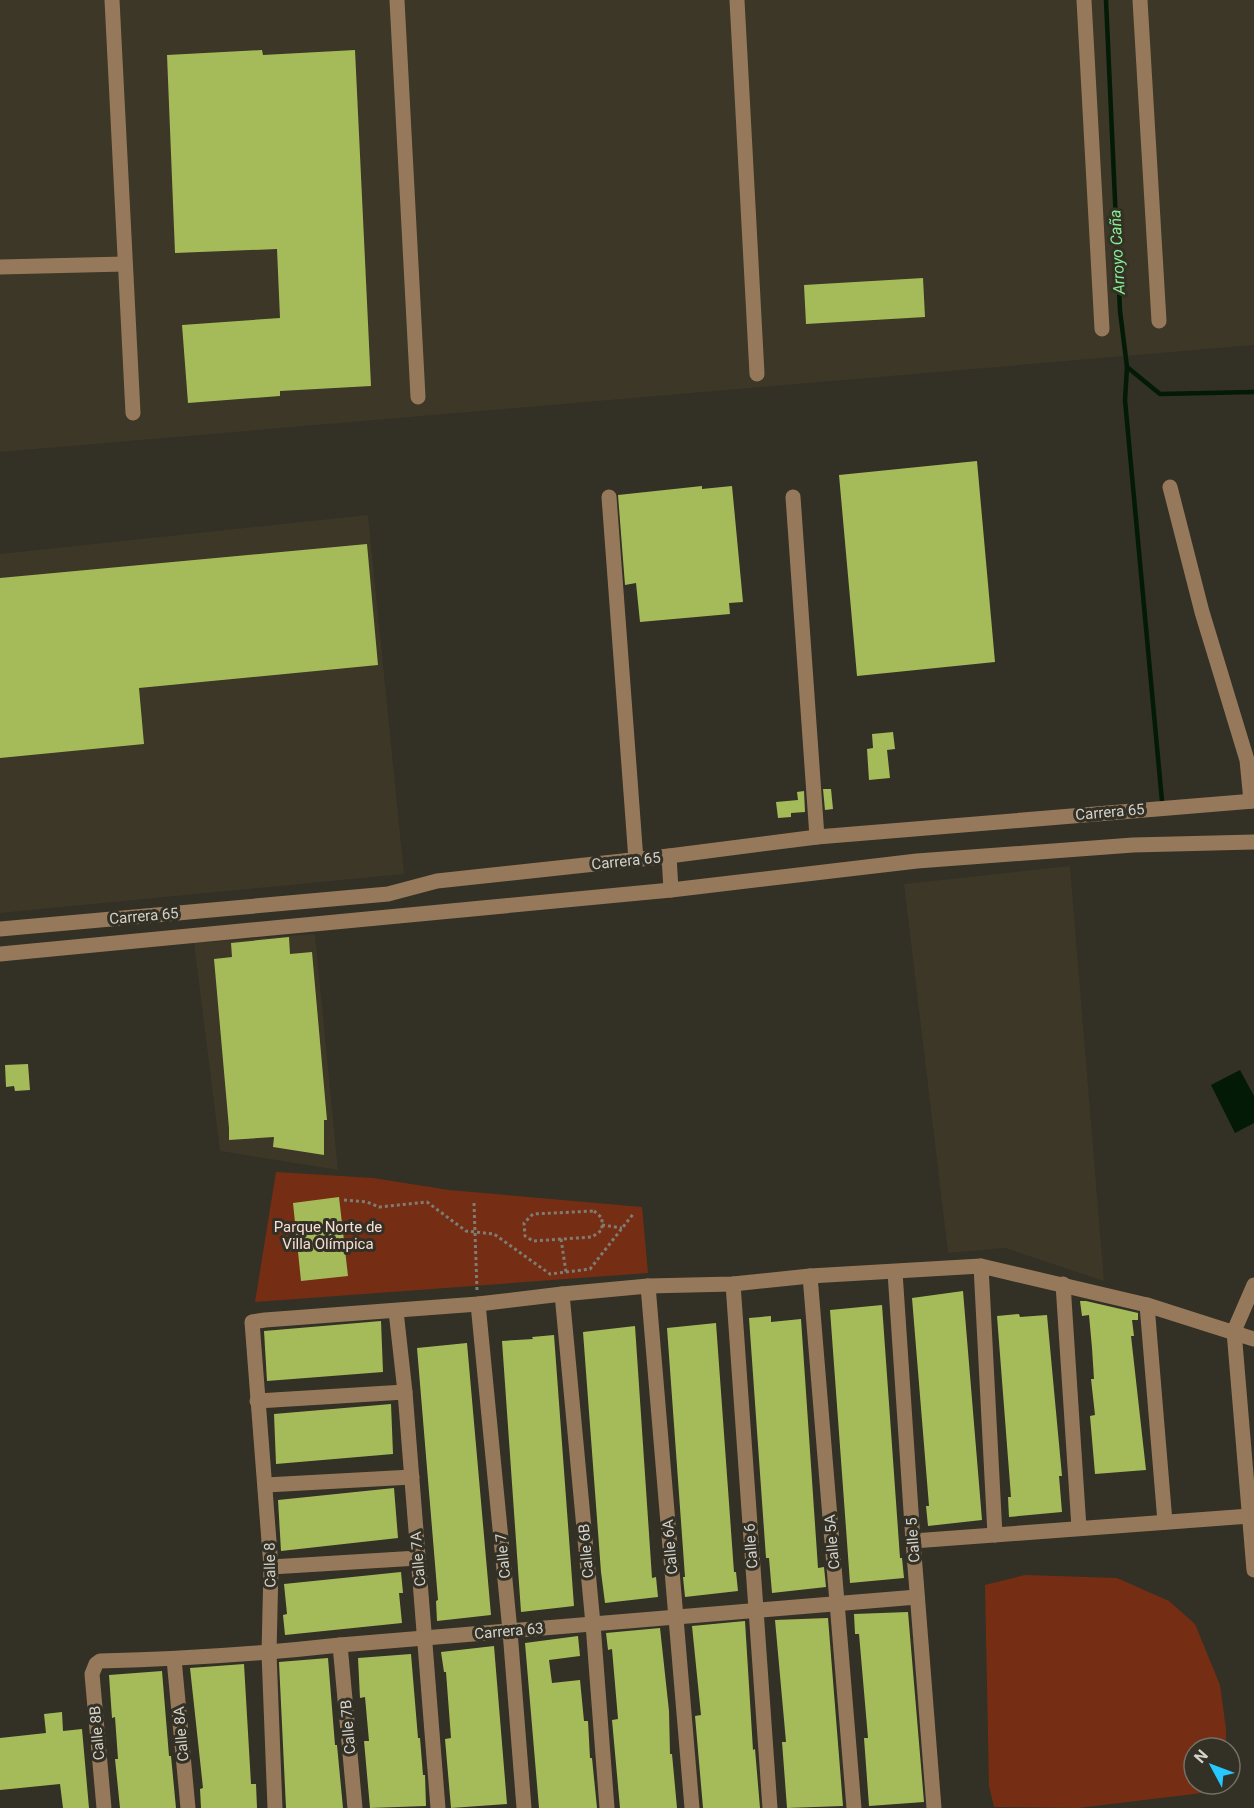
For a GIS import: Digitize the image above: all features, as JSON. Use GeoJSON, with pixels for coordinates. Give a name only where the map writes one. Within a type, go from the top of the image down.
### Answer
{"type":"FeatureCollection","features":[{"type":"Feature","properties":{"kind":"street"},"geometry":{"type":"LineString","coordinates":[[112,0],[133,414]]}},
{"type":"Feature","properties":{"kind":"street"},"geometry":{"type":"LineString","coordinates":[[397,0],[418,397]]}},
{"type":"Feature","properties":{"kind":"street"},"geometry":{"type":"LineString","coordinates":[[737,0],[757,374]]}},
{"type":"Feature","properties":{"kind":"street"},"geometry":{"type":"LineString","coordinates":[[1084,0],[1102,329]]}},
{"type":"Feature","properties":{"kind":"street"},"geometry":{"type":"LineString","coordinates":[[1140,0],[1159,321]]}},
{"type":"Feature","properties":{"kind":"street"},"geometry":{"type":"LineString","coordinates":[[0,267],[125,264]]}},
{"type":"Feature","properties":{"kind":"street"},"geometry":{"type":"LineString","coordinates":[[1170,487],[1202,612],[1247,760],[1253,801]]}},
{"type":"Feature","properties":{"kind":"street"},"geometry":{"type":"LineString","coordinates":[[609,497],[636,860]]}},
{"type":"Feature","properties":{"kind":"street"},"geometry":{"type":"LineString","coordinates":[[793,497],[817,837]]}},
{"type":"Feature","properties":{"kind":"street","name":"Carrera 65"},"geometry":{"type":"LineString","coordinates":[[0,929],[388,894],[437,880],[636,860],[817,837],[1253,801]]}},
{"type":"Feature","properties":{"kind":"street","name":"Carrera 65"},"geometry":{"type":"LineString","coordinates":[[0,954],[671,890],[917,861],[1133,844],[1254,842]]}},
{"type":"Feature","properties":{"kind":"street"},"geometry":{"type":"LineString","coordinates":[[669,856],[671,890]]}},
{"type":"Feature","properties":{"kind":"street"},"geometry":{"type":"LineString","coordinates":[[396,1311],[648,1286],[733,1284],[810,1276],[981,1266],[1147,1305],[1254,1339]]}},
{"type":"Feature","properties":{"kind":"street"},"geometry":{"type":"LineString","coordinates":[[981,1266],[995,1535]]}},
{"type":"Feature","properties":{"kind":"street","name":"Calle 5"},"geometry":{"type":"LineString","coordinates":[[895,1272],[934,1808]]}},
{"type":"Feature","properties":{"kind":"street","name":"Calle 5A"},"geometry":{"type":"LineString","coordinates":[[810,1276],[854,1808]]}},
{"type":"Feature","properties":{"kind":"street","name":"Calle 6"},"geometry":{"type":"LineString","coordinates":[[733,1284],[770,1808]]}},
{"type":"Feature","properties":{"kind":"street"},"geometry":{"type":"LineString","coordinates":[[1063,1284],[1079,1528]]}},
{"type":"Feature","properties":{"kind":"street"},"geometry":{"type":"LineString","coordinates":[[1254,1285],[1234,1331],[1254,1570]]}},
{"type":"Feature","properties":{"kind":"street","name":"Calle 6A"},"geometry":{"type":"LineString","coordinates":[[648,1286],[692,1808]]}},
{"type":"Feature","properties":{"kind":"street","name":"Calle 6B"},"geometry":{"type":"LineString","coordinates":[[562,1294],[593,1624],[607,1808]]}},
{"type":"Feature","properties":{"kind":"street","name":"Calle 7"},"geometry":{"type":"LineString","coordinates":[[478,1304],[510,1631],[524,1808]]}},
{"type":"Feature","properties":{"kind":"street"},"geometry":{"type":"LineString","coordinates":[[1147,1305],[1165,1522]]}},
{"type":"Feature","properties":{"kind":"street","name":"Calle 8"},"geometry":{"type":"LineString","coordinates":[[275,1808],[269,1653],[271,1567],[252,1322],[396,1311]]}},
{"type":"Feature","properties":{"kind":"street","name":"Calle 7A"},"geometry":{"type":"LineString","coordinates":[[396,1311],[405,1392],[438,1808]]}},
{"type":"Feature","properties":{"kind":"street"},"geometry":{"type":"LineString","coordinates":[[257,1401],[405,1392]]}},
{"type":"Feature","properties":{"kind":"street"},"geometry":{"type":"LineString","coordinates":[[266,1485],[412,1477]]}},
{"type":"Feature","properties":{"kind":"street"},"geometry":{"type":"LineString","coordinates":[[913,1541],[1250,1516]]}},
{"type":"Feature","properties":{"kind":"street"},"geometry":{"type":"LineString","coordinates":[[271,1567],[418,1558]]}},
{"type":"Feature","properties":{"kind":"street","name":"Carrera 63"},"geometry":{"type":"LineString","coordinates":[[100,1661],[269,1653],[340,1645],[917,1597]]}},
{"type":"Feature","properties":{"kind":"street","name":"Calle 7B"},"geometry":{"type":"LineString","coordinates":[[340,1645],[355,1808]]}},
{"type":"Feature","properties":{"kind":"street","name":"Calle 8A"},"geometry":{"type":"LineString","coordinates":[[174,1659],[188,1808]]}},
{"type":"Feature","properties":{"kind":"street","name":"Calle 8B"},"geometry":{"type":"LineString","coordinates":[[100,1661],[96,1664],[92,1674],[104,1808]]}},
{"type":"Feature","properties":{"kind":"path"},"geometry":{"type":"LineString","coordinates":[[344,1200],[367,1202],[379,1207],[427,1202],[466,1231],[494,1234],[550,1274],[590,1269],[634,1213]]}},
{"type":"Feature","properties":{"kind":"path"},"geometry":{"type":"LineString","coordinates":[[474,1203],[478,1304]]}},
{"type":"Feature","properties":{"kind":"path"},"geometry":{"type":"LineString","coordinates":[[594,1211],[602,1218],[602,1225],[602,1230],[592,1237],[533,1241],[525,1236],[524,1223],[533,1214],[594,1211]]}},
{"type":"Feature","properties":{"kind":"path"},"geometry":{"type":"LineString","coordinates":[[602,1225],[622,1228]]}},
{"type":"Feature","properties":{"kind":"path"},"geometry":{"type":"LineString","coordinates":[[561,1239],[566,1272]]}},
{"type":"Feature","properties":{"kind":"shaded area"},"geometry":{"type":"Polygon","coordinates":[[[0,0],[1254,0],[1254,345],[0,452],[0,0]]]}},
{"type":"Feature","properties":{"kind":"shaded area"},"geometry":{"type":"Polygon","coordinates":[[[368,515],[404,874],[0,913],[0,554],[368,515]]]}},
{"type":"Feature","properties":{"kind":"shaded area"},"geometry":{"type":"Polygon","coordinates":[[[1070,866],[1104,1281],[1005,1248],[948,1253],[904,884],[1070,866]]]}},
{"type":"Feature","properties":{"kind":"shaded area"},"geometry":{"type":"Polygon","coordinates":[[[315,934],[338,1170],[220,1151],[194,943],[315,934]]]}},
{"type":"Feature","properties":{"kind":"shaded area"},"geometry":{"type":"Polygon","coordinates":[[[1240,1070],[1254,1096],[1254,1123],[1235,1133],[1211,1085],[1240,1070]]]}},
{"type":"Feature","properties":{"kind":"green space","name":"Parque Norte de Villa Olímpica"},"geometry":{"type":"Polygon","coordinates":[[[276,1172],[373,1178],[449,1190],[642,1207],[648,1273],[255,1302],[276,1172]]]}},
{"type":"Feature","properties":{"kind":"green space"},"geometry":{"type":"Polygon","coordinates":[[[1025,1575],[1117,1578],[1169,1601],[1195,1624],[1220,1685],[1226,1736],[1182,1736],[1182,1795],[1078,1808],[994,1807],[989,1786],[985,1585],[1025,1575]]]}},
{"type":"Feature","properties":{"kind":"building"},"geometry":{"type":"Polygon","coordinates":[[[262,50],[263,55],[355,50],[371,386],[280,391],[280,396],[188,403],[182,325],[280,318],[277,249],[175,253],[167,55],[262,50]]]}},
{"type":"Feature","properties":{"kind":"building"},"geometry":{"type":"Polygon","coordinates":[[[923,278],[925,317],[806,324],[804,285],[923,278]]]}},
{"type":"Feature","properties":{"kind":"building"},"geometry":{"type":"Polygon","coordinates":[[[977,461],[995,662],[857,676],[839,475],[977,461]]]}},
{"type":"Feature","properties":{"kind":"building"},"geometry":{"type":"Polygon","coordinates":[[[702,486],[702,489],[732,486],[743,602],[729,603],[730,614],[640,622],[636,583],[625,585],[618,495],[702,486]]]}},
{"type":"Feature","properties":{"kind":"building"},"geometry":{"type":"Polygon","coordinates":[[[367,544],[378,665],[139,688],[144,744],[0,758],[0,578],[367,544]]]}},
{"type":"Feature","properties":{"kind":"building"},"geometry":{"type":"Polygon","coordinates":[[[893,732],[895,749],[887,750],[890,778],[869,780],[867,749],[873,748],[872,734],[893,732]]]}},
{"type":"Feature","properties":{"kind":"building"},"geometry":{"type":"Polygon","coordinates":[[[823,789],[831,789],[833,809],[825,810],[823,789]]]}},
{"type":"Feature","properties":{"kind":"building"},"geometry":{"type":"Polygon","coordinates":[[[804,791],[805,812],[791,813],[791,817],[778,818],[776,802],[798,800],[797,792],[804,791]]]}},
{"type":"Feature","properties":{"kind":"building"},"geometry":{"type":"Polygon","coordinates":[[[289,937],[290,954],[312,952],[327,1120],[324,1120],[324,1155],[273,1147],[274,1137],[229,1140],[214,959],[232,957],[231,943],[289,937]]]}},
{"type":"Feature","properties":{"kind":"building"},"geometry":{"type":"Polygon","coordinates":[[[28,1064],[30,1090],[15,1091],[14,1086],[6,1087],[5,1065],[28,1064]]]}},
{"type":"Feature","properties":{"kind":"building"},"geometry":{"type":"Polygon","coordinates":[[[339,1197],[348,1276],[301,1281],[293,1203],[339,1197]]]}},
{"type":"Feature","properties":{"kind":"building"},"geometry":{"type":"Polygon","coordinates":[[[963,1291],[982,1520],[928,1526],[926,1506],[929,1506],[912,1298],[963,1291]]]}},
{"type":"Feature","properties":{"kind":"building"},"geometry":{"type":"Polygon","coordinates":[[[1080,1301],[1138,1313],[1138,1320],[1132,1320],[1134,1336],[1131,1336],[1146,1470],[1095,1474],[1090,1416],[1095,1415],[1091,1379],[1094,1379],[1092,1348],[1089,1315],[1082,1316],[1080,1301]]]}},
{"type":"Feature","properties":{"kind":"building"},"geometry":{"type":"Polygon","coordinates":[[[882,1305],[900,1558],[902,1558],[904,1578],[850,1583],[830,1310],[882,1305]]]}},
{"type":"Feature","properties":{"kind":"building"},"geometry":{"type":"Polygon","coordinates":[[[1019,1314],[1020,1317],[1047,1315],[1062,1476],[1059,1476],[1062,1512],[1009,1517],[1008,1497],[1011,1497],[997,1316],[1019,1314]]]}},
{"type":"Feature","properties":{"kind":"building"},"geometry":{"type":"Polygon","coordinates":[[[771,1316],[771,1322],[801,1319],[818,1568],[824,1567],[826,1587],[772,1593],[769,1558],[766,1558],[749,1318],[771,1316]]]}},
{"type":"Feature","properties":{"kind":"building"},"geometry":{"type":"Polygon","coordinates":[[[381,1321],[383,1372],[267,1381],[264,1331],[381,1321]]]}},
{"type":"Feature","properties":{"kind":"building"},"geometry":{"type":"Polygon","coordinates":[[[716,1323],[734,1572],[736,1572],[738,1591],[685,1597],[667,1328],[716,1323]]]}},
{"type":"Feature","properties":{"kind":"building"},"geometry":{"type":"Polygon","coordinates":[[[635,1326],[652,1578],[656,1577],[658,1597],[605,1603],[583,1332],[635,1326]]]}},
{"type":"Feature","properties":{"kind":"building"},"geometry":{"type":"Polygon","coordinates":[[[554,1335],[574,1606],[521,1612],[502,1341],[554,1335]]]}},
{"type":"Feature","properties":{"kind":"building"},"geometry":{"type":"Polygon","coordinates":[[[467,1343],[491,1615],[437,1621],[436,1601],[438,1600],[417,1348],[467,1343]]]}},
{"type":"Feature","properties":{"kind":"building"},"geometry":{"type":"Polygon","coordinates":[[[391,1404],[393,1454],[276,1464],[274,1414],[391,1404]]]}},
{"type":"Feature","properties":{"kind":"building"},"geometry":{"type":"Polygon","coordinates":[[[394,1488],[398,1538],[281,1551],[278,1500],[394,1488]]]}},
{"type":"Feature","properties":{"kind":"building"},"geometry":{"type":"Polygon","coordinates":[[[401,1572],[403,1593],[399,1593],[402,1623],[285,1635],[283,1615],[287,1614],[284,1584],[401,1572]]]}},
{"type":"Feature","properties":{"kind":"building"},"geometry":{"type":"Polygon","coordinates":[[[908,1612],[924,1802],[869,1806],[864,1738],[868,1738],[859,1634],[855,1634],[854,1614],[908,1612]]]}},
{"type":"Feature","properties":{"kind":"building"},"geometry":{"type":"Polygon","coordinates":[[[828,1618],[843,1806],[787,1808],[782,1742],[786,1742],[775,1620],[828,1618]]]}},
{"type":"Feature","properties":{"kind":"building"},"geometry":{"type":"Polygon","coordinates":[[[745,1621],[753,1750],[755,1749],[760,1808],[703,1808],[695,1716],[701,1715],[692,1626],[745,1621]]]}},
{"type":"Feature","properties":{"kind":"building"},"geometry":{"type":"Polygon","coordinates":[[[660,1628],[669,1711],[670,1754],[672,1754],[677,1808],[620,1808],[612,1720],[618,1719],[612,1649],[608,1650],[606,1633],[660,1628]]]}},
{"type":"Feature","properties":{"kind":"building"},"geometry":{"type":"Polygon","coordinates":[[[578,1636],[580,1656],[549,1660],[552,1683],[580,1680],[584,1721],[588,1721],[590,1758],[592,1758],[597,1808],[539,1808],[525,1643],[578,1636]]]}},
{"type":"Feature","properties":{"kind":"building"},"geometry":{"type":"Polygon","coordinates":[[[494,1646],[507,1804],[451,1808],[445,1739],[451,1738],[446,1672],[444,1672],[441,1652],[494,1646]]]}},
{"type":"Feature","properties":{"kind":"building"},"geometry":{"type":"Polygon","coordinates":[[[411,1654],[418,1738],[420,1738],[423,1775],[425,1775],[426,1806],[370,1808],[364,1741],[369,1741],[365,1697],[360,1698],[358,1658],[411,1654]]]}},
{"type":"Feature","properties":{"kind":"building"},"geometry":{"type":"Polygon","coordinates":[[[328,1658],[343,1808],[286,1808],[279,1662],[328,1658]]]}},
{"type":"Feature","properties":{"kind":"building"},"geometry":{"type":"Polygon","coordinates":[[[244,1664],[251,1784],[256,1784],[257,1808],[201,1808],[200,1789],[203,1788],[190,1668],[244,1664]]]}},
{"type":"Feature","properties":{"kind":"building"},"geometry":{"type":"Polygon","coordinates":[[[162,1671],[176,1808],[120,1808],[115,1759],[118,1759],[115,1717],[112,1718],[109,1675],[162,1671]]]}},
{"type":"Feature","properties":{"kind":"building"},"geometry":{"type":"Polygon","coordinates":[[[62,1712],[63,1731],[82,1729],[89,1808],[63,1808],[60,1784],[0,1790],[0,1738],[46,1733],[44,1714],[62,1712]]]}},
{"type":"Feature","properties":{"kind":"waterway","name":"Arroyo Caña"},"geometry":{"type":"LineString","coordinates":[[1106,0],[1120,311],[1127,367],[1160,394],[1254,392]]}},
{"type":"Feature","properties":{"kind":"waterway"},"geometry":{"type":"LineString","coordinates":[[1127,367],[1125,400],[1162,801]]}}]}
